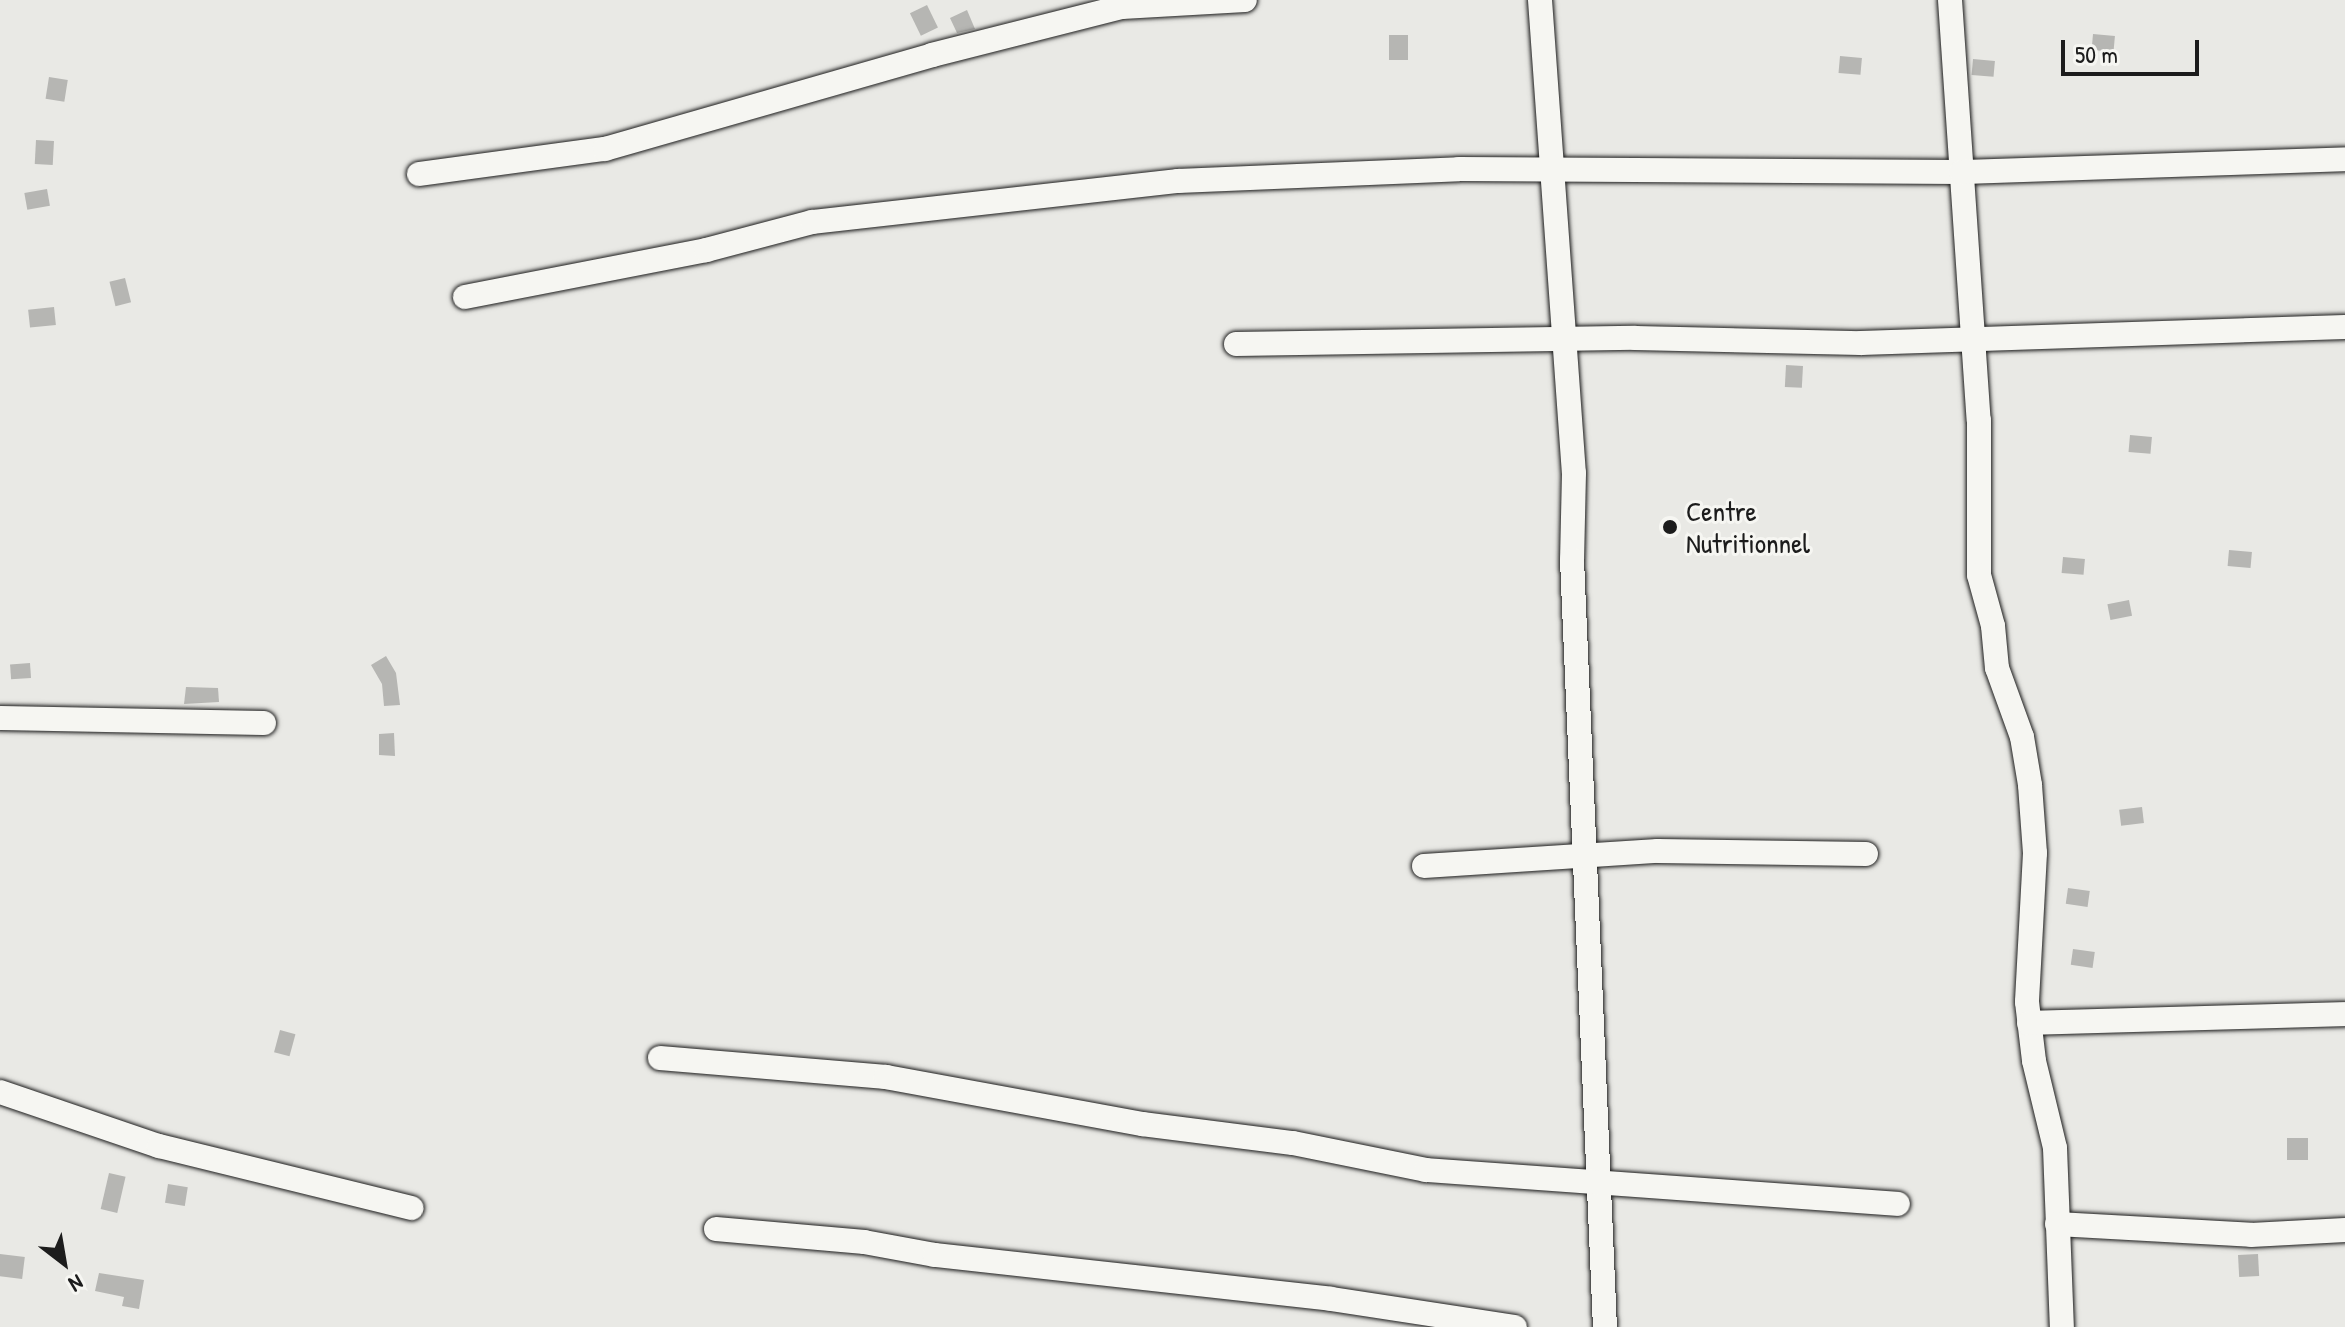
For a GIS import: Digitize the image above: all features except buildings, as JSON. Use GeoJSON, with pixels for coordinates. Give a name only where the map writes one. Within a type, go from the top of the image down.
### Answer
{"type":"FeatureCollection","features":[{"type":"Feature","properties":{"kind":"street"},"geometry":{"type":"LineString","coordinates":[[419,174],[605,149],[932,55],[1122,7],[1245,0]]}},
{"type":"Feature","properties":{"kind":"street"},"geometry":{"type":"LineString","coordinates":[[1540,0],[1575,486],[1572,560],[1585,854],[1590,1063],[1600,1181],[1605,1327]]}},
{"type":"Feature","properties":{"kind":"street"},"geometry":{"type":"LineString","coordinates":[[1950,0],[1974,340],[1979,575],[1993,626],[1997,668],[2022,737],[2030,785],[2035,853],[2029,1023],[2055,1148],[2062,1327]]}},
{"type":"Feature","properties":{"kind":"street"},"geometry":{"type":"LineString","coordinates":[[465,297],[706,250],[812,222],[1178,181],[1553,168],[1961,172],[2345,159]]}},
{"type":"Feature","properties":{"kind":"street"},"geometry":{"type":"LineString","coordinates":[[1236,344],[1563,339],[1974,340],[2345,327]]}},
{"type":"Feature","properties":{"kind":"street"},"geometry":{"type":"LineString","coordinates":[[0,718],[264,723]]}},
{"type":"Feature","properties":{"kind":"street"},"geometry":{"type":"LineString","coordinates":[[1424,866],[1585,854],[1866,854]]}},
{"type":"Feature","properties":{"kind":"street"},"geometry":{"type":"LineString","coordinates":[[2029,1023],[2345,1014]]}},
{"type":"Feature","properties":{"kind":"street"},"geometry":{"type":"LineString","coordinates":[[660,1058],[886,1077],[1127,1121],[1293,1143],[1426,1170],[1898,1204]]}},
{"type":"Feature","properties":{"kind":"street"},"geometry":{"type":"LineString","coordinates":[[0,1092],[159,1146],[412,1208]]}},
{"type":"Feature","properties":{"kind":"street"},"geometry":{"type":"LineString","coordinates":[[2057,1224],[2251,1235],[2345,1230]]}},
{"type":"Feature","properties":{"kind":"street"},"geometry":{"type":"LineString","coordinates":[[716,1229],[864,1242],[935,1255],[1331,1299],[1515,1327]]}},
{"type":"Feature","properties":{"kind":"place","name":"Centre Nutritionnel"},"geometry":{"type":"Point","coordinates":[1670,527]}}]}
